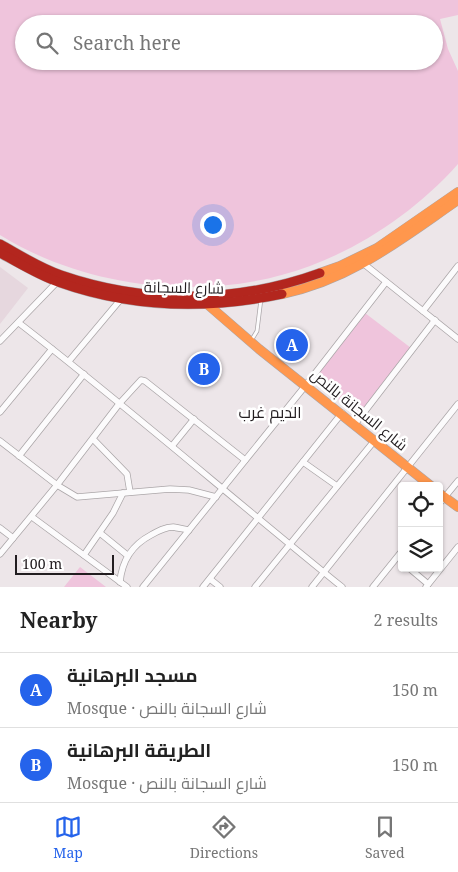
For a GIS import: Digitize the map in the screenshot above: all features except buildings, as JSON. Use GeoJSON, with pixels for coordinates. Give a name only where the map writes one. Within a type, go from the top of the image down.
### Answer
{"type":"FeatureCollection","features":[{"type":"Feature","properties":{"kind":"main road"},"geometry":{"type":"LineString","coordinates":[[392,243],[458,192]]}},
{"type":"Feature","properties":{"kind":"main road"},"geometry":{"type":"LineString","coordinates":[[392,243],[458,200]]}},
{"type":"Feature","properties":{"kind":"main road","name":"شارع السجانة"},"geometry":{"type":"LineString","coordinates":[[0,253],[57,282],[99,294],[121,299],[208,305],[261,298],[312,286],[364,264],[392,243]]}},
{"type":"Feature","properties":{"kind":"main road","name":"شارع السجانة"},"geometry":{"type":"LineString","coordinates":[[0,244],[28,260],[60,274],[101,286],[144,294],[202,296],[264,289],[303,280],[392,243]]}},
{"type":"Feature","properties":{"kind":"main road","name":"شارع السجانة بالنص"},"geometry":{"type":"LineString","coordinates":[[202,296],[208,305],[251,342],[426,482]]}},
{"type":"Feature","properties":{"kind":"main road"},"geometry":{"type":"LineString","coordinates":[[443,499],[458,507]]}},
{"type":"Feature","properties":{"kind":"street"},"geometry":{"type":"LineString","coordinates":[[364,264],[457,337]]}},
{"type":"Feature","properties":{"kind":"street"},"geometry":{"type":"LineString","coordinates":[[423,311],[458,266]]}},
{"type":"Feature","properties":{"kind":"street"},"geometry":{"type":"LineString","coordinates":[[0,342],[57,282]]}},
{"type":"Feature","properties":{"kind":"street"},"geometry":{"type":"LineString","coordinates":[[143,587],[306,385],[386,282]]}},
{"type":"Feature","properties":{"kind":"street"},"geometry":{"type":"LineString","coordinates":[[69,361],[121,299]]}},
{"type":"Feature","properties":{"kind":"street"},"geometry":{"type":"LineString","coordinates":[[355,424],[435,320]]}},
{"type":"Feature","properties":{"kind":"street"},"geometry":{"type":"LineString","coordinates":[[19,323],[69,361],[342,587]]}},
{"type":"Feature","properties":{"kind":"street"},"geometry":{"type":"LineString","coordinates":[[0,412],[52,348]]}},
{"type":"Feature","properties":{"kind":"street"},"geometry":{"type":"LineString","coordinates":[[19,456],[84,374]]}},
{"type":"Feature","properties":{"kind":"street"},"geometry":{"type":"LineString","coordinates":[[0,554],[32,517],[119,404],[141,380],[145,380],[245,460]]}},
{"type":"Feature","properties":{"kind":"street"},"geometry":{"type":"LineString","coordinates":[[312,587],[458,404]]}},
{"type":"Feature","properties":{"kind":"street"},"geometry":{"type":"LineString","coordinates":[[203,587],[342,413]]}},
{"type":"Feature","properties":{"kind":"street"},"geometry":{"type":"LineString","coordinates":[[172,446],[194,419]]}},
{"type":"Feature","properties":{"kind":"street"},"geometry":{"type":"LineString","coordinates":[[84,555],[127,493],[127,474],[93,439]]}},
{"type":"Feature","properties":{"kind":"street"},"geometry":{"type":"LineString","coordinates":[[256,587],[375,440]]}},
{"type":"Feature","properties":{"kind":"street"},"geometry":{"type":"LineString","coordinates":[[0,443],[57,485],[77,497],[176,489],[189,490],[216,497]]}},
{"type":"Feature","properties":{"kind":"street"},"geometry":{"type":"LineString","coordinates":[[303,462],[337,486]]}},
{"type":"Feature","properties":{"kind":"street"},"geometry":{"type":"LineString","coordinates":[[443,496],[458,481]]}},
{"type":"Feature","properties":{"kind":"street"},"geometry":{"type":"LineString","coordinates":[[32,517],[127,587]]}},
{"type":"Feature","properties":{"kind":"street"},"geometry":{"type":"LineString","coordinates":[[0,528],[13,538]]}},
{"type":"Feature","properties":{"kind":"street"},"geometry":{"type":"LineString","coordinates":[[120,582],[122,568],[127,556],[138,542],[161,529],[188,530]]}},
{"type":"Feature","properties":{"kind":"street"},"geometry":{"type":"LineString","coordinates":[[100,533],[127,556]]}},
{"type":"Feature","properties":{"kind":"street"},"geometry":{"type":"LineString","coordinates":[[413,572],[427,586],[458,547]]}},
{"type":"Feature","properties":{"kind":"street"},"geometry":{"type":"LineString","coordinates":[[372,587],[398,556]]}},
{"type":"Feature","properties":{"kind":"street"},"geometry":{"type":"LineString","coordinates":[[210,579],[220,587]]}},
{"type":"Feature","properties":{"kind":"lane"},"geometry":{"type":"LineString","coordinates":[[251,342],[257,331],[261,298]]}},
{"type":"Feature","properties":{"kind":"shaded area"},"geometry":{"type":"Polygon","coordinates":[[[0,0],[458,0],[458,15],[443,18],[443,15],[15,15],[15,70],[443,70],[443,30],[448,49],[458,71],[458,164],[408,211],[351,248],[331,257],[272,278],[192,287],[151,285],[111,279],[72,268],[35,254],[0,235],[0,0]]]}},
{"type":"Feature","properties":{"kind":"shaded area"},"geometry":{"type":"Polygon","coordinates":[[[0,267],[28,288],[0,324],[0,267]]]}},
{"type":"Feature","properties":{"kind":"shaded area"},"geometry":{"type":"Polygon","coordinates":[[[365,313],[411,348],[360,415],[313,380],[365,313]]]}},
{"type":"Feature","properties":{"kind":"shaded area"},"geometry":{"type":"Polygon","coordinates":[[[80,567],[106,587],[64,587],[80,567]]]}},
{"type":"Feature","properties":{"kind":"traffic: slow"},"geometry":{"type":"LineString","coordinates":[[320,273],[340,266],[377,248],[458,192]]}},
{"type":"Feature","properties":{"kind":"traffic: slow"},"geometry":{"type":"LineString","coordinates":[[282,294],[331,279],[353,268],[395,243],[458,200]]}},
{"type":"Feature","properties":{"kind":"traffic: slow"},"geometry":{"type":"LineString","coordinates":[[206,303],[259,349],[426,482]]}},
{"type":"Feature","properties":{"kind":"traffic: slow"},"geometry":{"type":"LineString","coordinates":[[443,496],[458,507]]}},
{"type":"Feature","properties":{"kind":"traffic: jam"},"geometry":{"type":"LineString","coordinates":[[0,244],[38,265],[61,275],[125,291],[158,295],[191,296],[256,290],[320,273]]}},
{"type":"Feature","properties":{"kind":"traffic: jam"},"geometry":{"type":"LineString","coordinates":[[0,253],[58,282],[113,297],[169,304],[197,304],[226,303],[282,294]]}},
{"type":"Feature","properties":{"kind":"place","name":"مسجد البرهانية"},"geometry":{"type":"Point","coordinates":[292,345]}},
{"type":"Feature","properties":{"kind":"place","name":"الطريقة البرهانية"},"geometry":{"type":"Point","coordinates":[204,369]}},
{"type":"Feature","properties":{"kind":"district","name":"الديم غرب"},"geometry":{"type":"Point","coordinates":[270,412]}}]}
